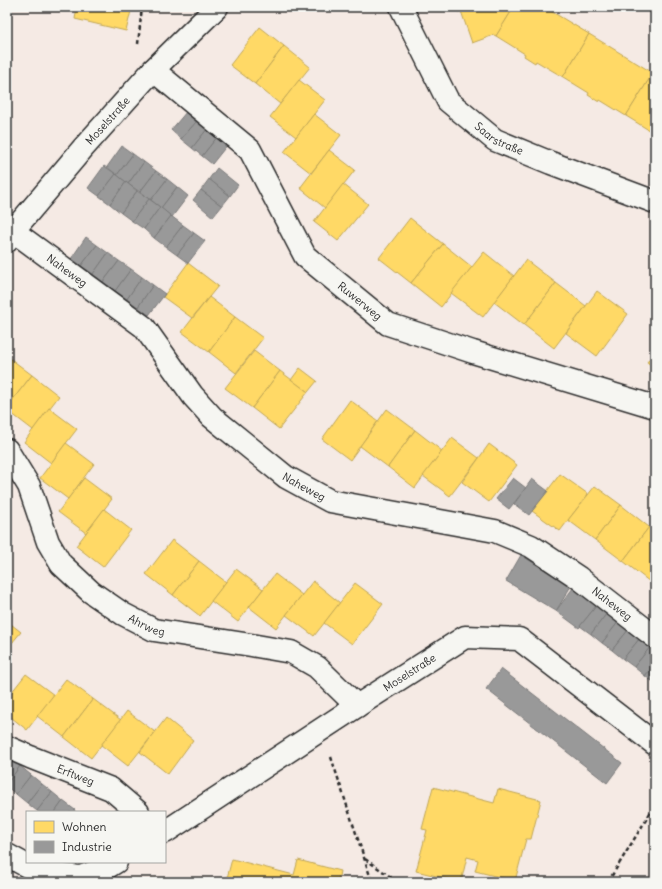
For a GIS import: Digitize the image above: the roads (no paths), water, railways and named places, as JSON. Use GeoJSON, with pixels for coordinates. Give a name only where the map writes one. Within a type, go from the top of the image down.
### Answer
{"type":"FeatureCollection","features":[{"type":"Feature","properties":{"kind":"street","name":"Moselstraße"},"geometry":{"type":"LineString","coordinates":[[10,236],[84,147],[153,70],[217,7]]}},
{"type":"Feature","properties":{"kind":"street","name":"Saarstraße"},"geometry":{"type":"LineString","coordinates":[[401,7],[448,101],[495,140],[551,163],[655,202]]}},
{"type":"Feature","properties":{"kind":"street","name":"Ruwerweg"},"geometry":{"type":"LineString","coordinates":[[153,70],[250,150],[305,256],[388,324],[473,352],[655,407]]}},
{"type":"Feature","properties":{"kind":"street","name":"Naheweg"},"geometry":{"type":"LineString","coordinates":[[10,236],[144,326],[193,396],[212,417],[286,477],[330,501],[495,531],[531,546],[579,578],[655,637]]}},
{"type":"Feature","properties":{"kind":"street","name":"Ahrweg"},"geometry":{"type":"LineString","coordinates":[[7,450],[28,486],[48,542],[58,559],[61,564],[91,592],[123,614],[154,630],[291,652],[317,667],[356,706]]}},
{"type":"Feature","properties":{"kind":"street","name":"Moselstraße"},"geometry":{"type":"LineString","coordinates":[[166,831],[356,706],[465,637],[519,639],[655,744]]}},
{"type":"Feature","properties":{"kind":"street","name":"Erftweg"},"geometry":{"type":"LineString","coordinates":[[7,747],[23,755],[111,790],[137,811]]}},
{"type":"Feature","properties":{"kind":"street"},"geometry":{"type":"LineString","coordinates":[[7,855],[38,872],[80,877],[108,867],[114,863]]}}]}
